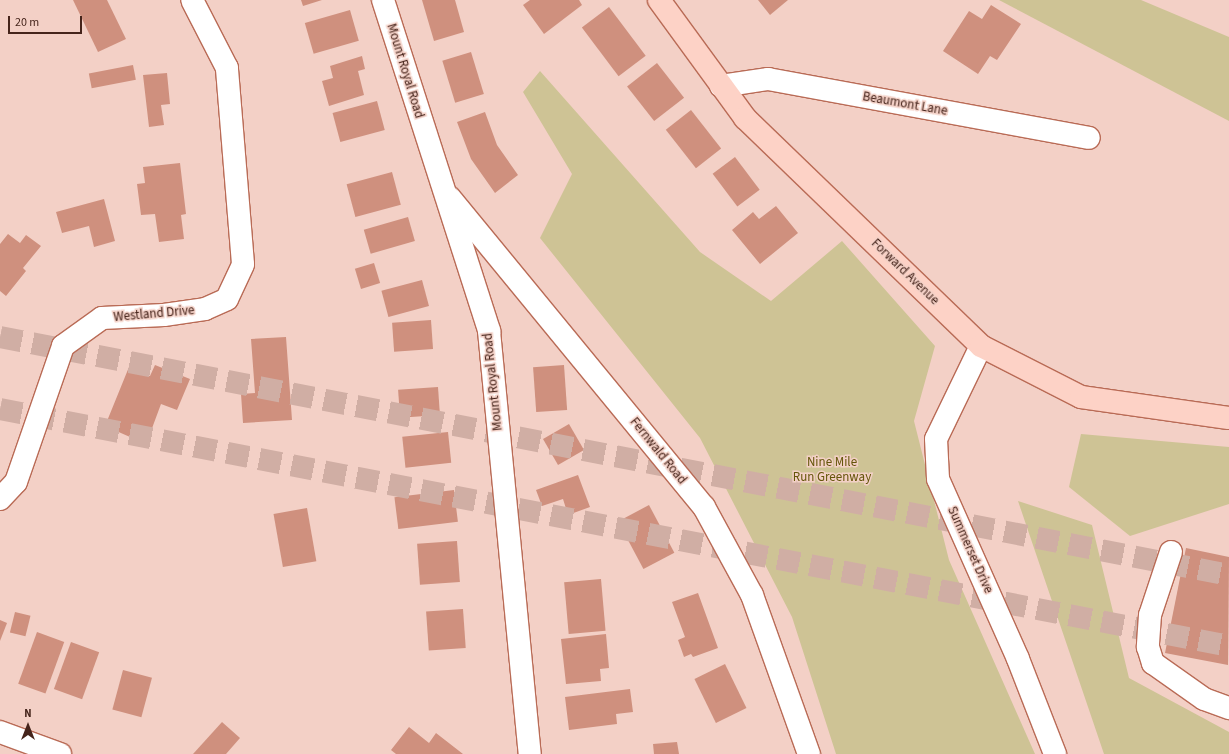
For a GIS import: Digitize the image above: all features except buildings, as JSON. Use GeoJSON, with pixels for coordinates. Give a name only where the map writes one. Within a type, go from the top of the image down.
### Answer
{"type":"FeatureCollection","features":[{"type":"Feature","properties":{"kind":"main road","name":"Forward Avenue"},"geometry":{"type":"LineString","coordinates":[[659,0],[745,118],[981,346],[1081,397],[1229,418]]}},
{"type":"Feature","properties":{"kind":"street","name":"Westland Drive"},"geometry":{"type":"LineString","coordinates":[[0,499],[16,482],[63,346],[102,318],[205,309],[227,299],[243,264],[226,68],[192,0]]}},
{"type":"Feature","properties":{"kind":"street","name":"Mount Royal Road"},"geometry":{"type":"LineString","coordinates":[[383,0],[489,331],[530,754]]}},
{"type":"Feature","properties":{"kind":"street","name":"Beaumont Lane"},"geometry":{"type":"LineString","coordinates":[[721,86],[768,79],[1089,138]]}},
{"type":"Feature","properties":{"kind":"street","name":"Fernwald Road"},"geometry":{"type":"LineString","coordinates":[[442,188],[704,507],[752,595],[808,754]]}},
{"type":"Feature","properties":{"kind":"street","name":"Summerset Drive"},"geometry":{"type":"LineString","coordinates":[[981,346],[936,439],[938,480],[1018,659],[1055,754]]}},
{"type":"Feature","properties":{"kind":"street"},"geometry":{"type":"LineString","coordinates":[[1172,552],[1150,615],[1148,647],[1153,663],[1204,699],[1229,708]]}},
{"type":"Feature","properties":{"kind":"street"},"geometry":{"type":"LineString","coordinates":[[0,732],[60,754]]}},
{"type":"Feature","properties":{"kind":"green space"},"geometry":{"type":"Polygon","coordinates":[[[999,0],[1141,0],[1229,37],[1229,121],[999,0]]]}},
{"type":"Feature","properties":{"kind":"green space","name":"Nine Mile Run Greenway"},"geometry":{"type":"Polygon","coordinates":[[[540,71],[700,252],[771,301],[842,241],[935,346],[914,421],[949,560],[1035,754],[836,754],[792,617],[700,438],[540,238],[572,174],[523,92],[540,71]]]}},
{"type":"Feature","properties":{"kind":"green space"},"geometry":{"type":"Polygon","coordinates":[[[1081,434],[1229,447],[1229,504],[1130,536],[1069,487],[1081,434]]]}},
{"type":"Feature","properties":{"kind":"green space"},"geometry":{"type":"Polygon","coordinates":[[[1018,501],[1092,525],[1129,678],[1229,732],[1229,754],[1104,754],[1018,501]]]}},
{"type":"Feature","properties":{"kind":"tunnel"},"geometry":{"type":"LineString","coordinates":[[0,337],[1229,575]]}},
{"type":"Feature","properties":{"kind":"tunnel"},"geometry":{"type":"LineString","coordinates":[[0,409],[1229,646]]}}]}
